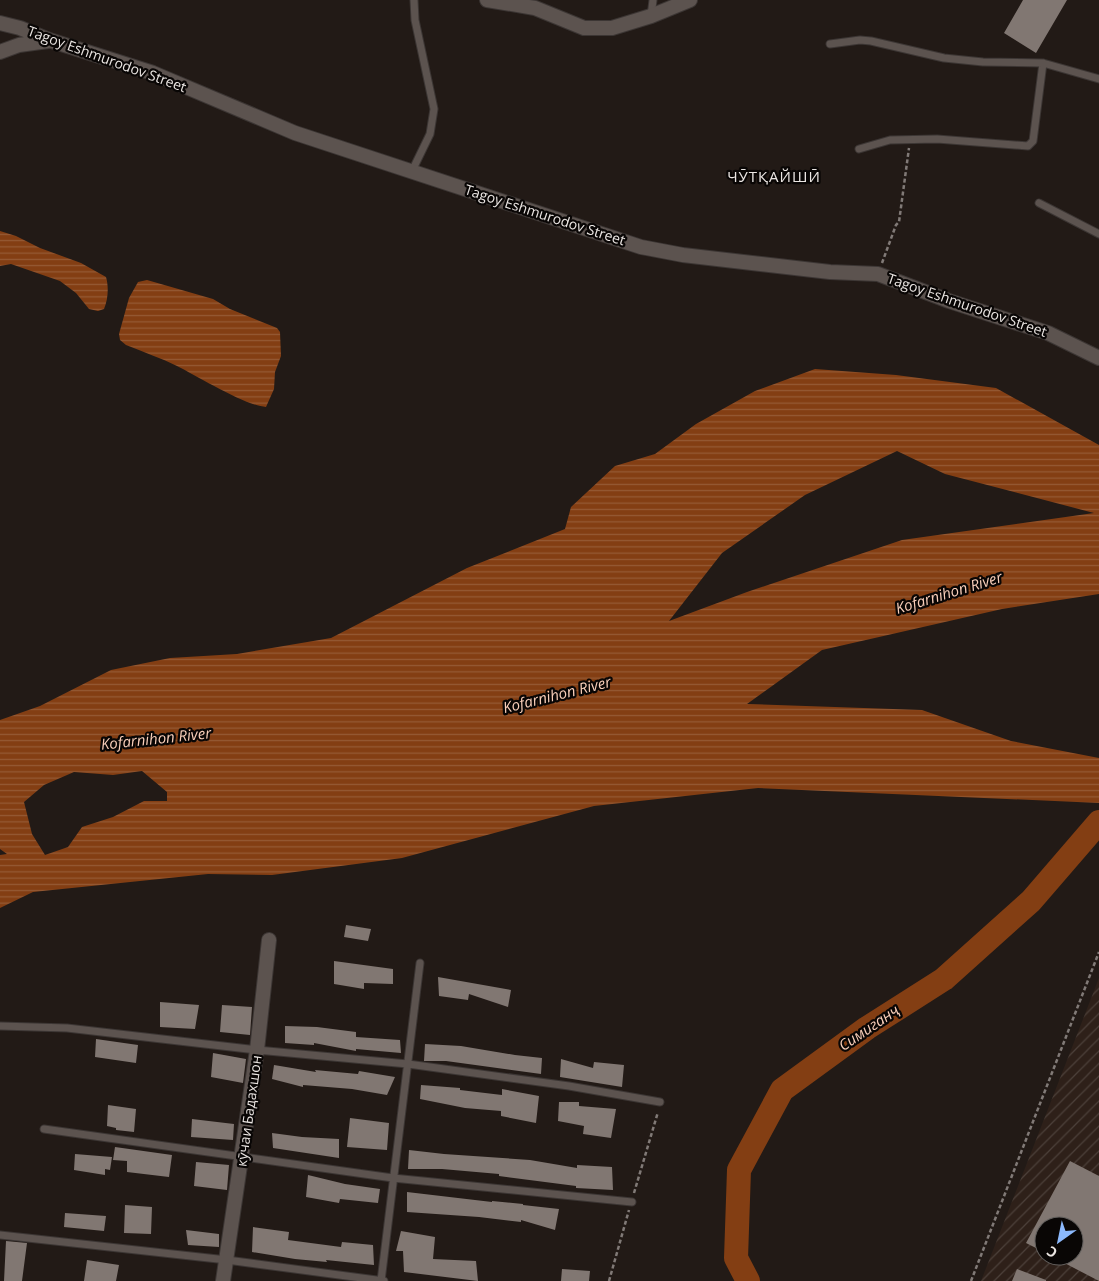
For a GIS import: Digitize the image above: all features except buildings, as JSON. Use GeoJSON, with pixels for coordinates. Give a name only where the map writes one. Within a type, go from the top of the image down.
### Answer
{"type":"FeatureCollection","features":[{"type":"Feature","properties":{"kind":"street"},"geometry":{"type":"LineString","coordinates":[[487,0],[535,8],[584,28],[612,28],[651,16],[690,0]]}},
{"type":"Feature","properties":{"kind":"street","name":"Tagoy Eshmurodov Street"},"geometry":{"type":"LineString","coordinates":[[0,24],[20,28],[48,40],[153,73],[295,133],[650,249],[683,255],[830,272],[878,274],[949,301],[1048,332],[1099,358]]}},
{"type":"Feature","properties":{"kind":"street"},"geometry":{"type":"LineString","coordinates":[[0,52],[19,45],[48,40]]}},
{"type":"Feature","properties":{"kind":"street","name":"кӯчаи Бадахшон"},"geometry":{"type":"LineString","coordinates":[[223,1281],[258,1050],[269,940]]}},
{"type":"Feature","properties":{"kind":"lane"},"geometry":{"type":"LineString","coordinates":[[412,171],[430,134],[434,109],[415,20],[414,0]]}},
{"type":"Feature","properties":{"kind":"lane"},"geometry":{"type":"LineString","coordinates":[[651,16],[653,0]]}},
{"type":"Feature","properties":{"kind":"lane"},"geometry":{"type":"LineString","coordinates":[[830,44],[860,40],[944,58],[983,62],[1043,63],[1099,79]]}},
{"type":"Feature","properties":{"kind":"lane"},"geometry":{"type":"LineString","coordinates":[[859,149],[890,140],[961,140],[1028,146],[1033,141],[1043,63]]}},
{"type":"Feature","properties":{"kind":"lane"},"geometry":{"type":"LineString","coordinates":[[1039,202],[1099,234]]}},
{"type":"Feature","properties":{"kind":"lane"},"geometry":{"type":"LineString","coordinates":[[0,1235],[227,1260],[382,1281],[420,963]]}},
{"type":"Feature","properties":{"kind":"lane"},"geometry":{"type":"LineString","coordinates":[[0,1026],[67,1028],[258,1050],[408,1064],[569,1086],[660,1102]]}},
{"type":"Feature","properties":{"kind":"lane"},"geometry":{"type":"LineString","coordinates":[[44,1129],[393,1178],[632,1202]]}},
{"type":"Feature","properties":{"kind":"path"},"geometry":{"type":"LineString","coordinates":[[878,274],[896,225],[899,222],[910,140]]}},
{"type":"Feature","properties":{"kind":"path"},"geometry":{"type":"LineString","coordinates":[[971,1281],[1099,952]]}},
{"type":"Feature","properties":{"kind":"shaded area"},"geometry":{"type":"Polygon","coordinates":[[[1099,978],[1099,1281],[981,1281],[1099,978]]]}},
{"type":"Feature","properties":{"kind":"water"},"geometry":{"type":"Polygon","coordinates":[[[0,231],[81,263],[106,277],[108,293],[104,309],[98,311],[89,309],[76,293],[60,281],[11,264],[0,266],[0,231]]]}},
{"type":"Feature","properties":{"kind":"water"},"geometry":{"type":"Polygon","coordinates":[[[147,280],[213,299],[230,309],[277,328],[280,332],[281,356],[275,372],[274,389],[266,407],[246,402],[171,363],[126,345],[120,340],[119,334],[129,298],[138,282],[147,280]]]}},
{"type":"Feature","properties":{"kind":"water","name":"Kofarnihon River"},"geometry":{"type":"Polygon","coordinates":[[[815,369],[896,375],[996,388],[1099,445],[1099,594],[1002,609],[822,650],[747,704],[922,710],[1011,741],[1099,758],[1099,803],[758,788],[594,806],[402,858],[272,875],[208,874],[33,892],[0,908],[0,855],[7,854],[0,849],[0,720],[40,706],[111,670],[170,658],[237,654],[331,638],[467,568],[565,529],[571,507],[615,466],[655,454],[696,424],[755,391],[815,369]],[[897,451],[805,495],[722,553],[669,621],[747,592],[902,540],[1094,513],[945,474],[897,451]],[[142,771],[113,775],[74,772],[44,785],[24,802],[32,834],[45,855],[68,847],[82,827],[113,817],[144,801],[167,801],[167,792],[142,771]]]}},
{"type":"Feature","properties":{"kind":"waterway","name":"Симиганҷ"},"geometry":{"type":"LineString","coordinates":[[748,1281],[736,1258],[739,1170],[782,1090],[867,1028],[944,979],[1031,901],[1099,822]]}},
{"type":"Feature","properties":{"kind":"district","name":"ЧӮТҚАЙШӢ"},"geometry":{"type":"Point","coordinates":[774,177]}}]}
